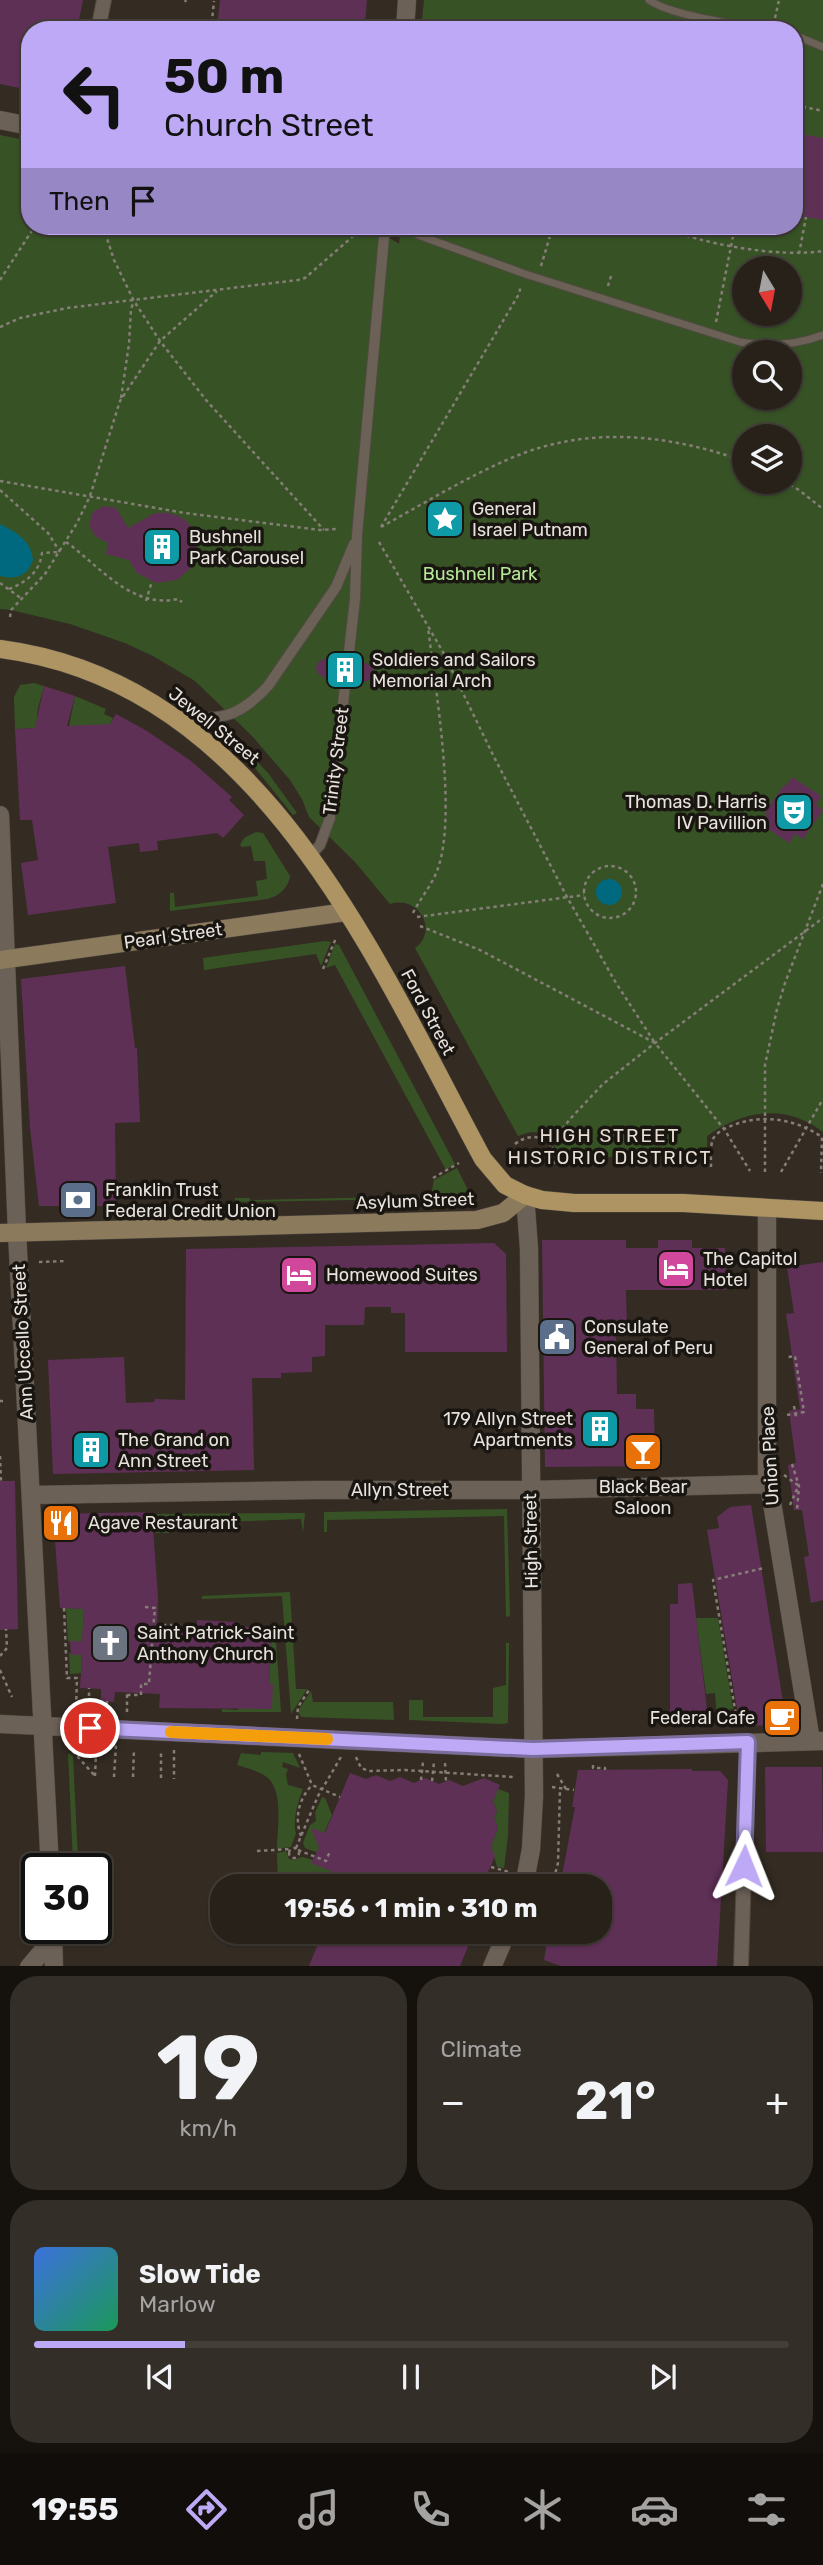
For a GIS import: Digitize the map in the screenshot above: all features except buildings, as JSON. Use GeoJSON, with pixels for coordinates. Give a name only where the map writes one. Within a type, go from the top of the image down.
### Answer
{"type":"FeatureCollection","features":[{"type":"Feature","properties":{"kind":"main road","name":"Jewell Street"},"geometry":{"type":"LineString","coordinates":[[0,649],[38,655],[88,671],[148,699],[175,716],[247,780],[305,848]]}},
{"type":"Feature","properties":{"kind":"main road","name":"Ford Street"},"geometry":{"type":"LineString","coordinates":[[305,848],[366,942],[486,1163],[505,1185],[525,1195]]}},
{"type":"Feature","properties":{"kind":"main road","name":"Pearl Street"},"geometry":{"type":"LineString","coordinates":[[3,959],[346,912]]}},
{"type":"Feature","properties":{"kind":"main road"},"geometry":{"type":"LineString","coordinates":[[525,1195],[564,1202],[683,1203],[823,1211]]}},
{"type":"Feature","properties":{"kind":"main road","name":"Asylum Street"},"geometry":{"type":"LineString","coordinates":[[9,1233],[477,1220],[503,1213],[525,1195]]}},
{"type":"Feature","properties":{"kind":"street"},"geometry":{"type":"LineString","coordinates":[[100,21],[104,0]]}},
{"type":"Feature","properties":{"kind":"street"},"geometry":{"type":"LineString","coordinates":[[405,21],[407,0]]}},
{"type":"Feature","properties":{"kind":"street"},"geometry":{"type":"LineString","coordinates":[[0,120],[21,125]]}},
{"type":"Feature","properties":{"kind":"street","name":"Trinity Street"},"geometry":{"type":"LineString","coordinates":[[305,848],[320,845],[330,817],[355,599],[357,535],[383,235]]}},
{"type":"Feature","properties":{"kind":"street","name":"Trinity Street"},"geometry":{"type":"LineString","coordinates":[[175,716],[223,718],[258,696],[268,686],[335,587],[357,535]]}},
{"type":"Feature","properties":{"kind":"street","name":"Ann Uccello Street"},"geometry":{"type":"LineString","coordinates":[[0,815],[9,1233],[32,1495],[49,1853]]}},
{"type":"Feature","properties":{"kind":"street","name":"High Street"},"geometry":{"type":"LineString","coordinates":[[525,1195],[529,1249],[533,1749],[533,1835],[526,1874]]}},
{"type":"Feature","properties":{"kind":"street","name":"Union Place"},"geometry":{"type":"LineString","coordinates":[[767,1209],[775,1479],[819,1738]]}},
{"type":"Feature","properties":{"kind":"street","name":"Allyn Street"},"geometry":{"type":"LineString","coordinates":[[32,1495],[317,1490],[531,1490],[775,1479]]}},
{"type":"Feature","properties":{"kind":"street"},"geometry":{"type":"LineString","coordinates":[[0,1724],[533,1749],[743,1735],[819,1738]]}},
{"type":"Feature","properties":{"kind":"street"},"geometry":{"type":"LineString","coordinates":[[741,1966],[743,1735]]}},
{"type":"Feature","properties":{"kind":"street"},"geometry":{"type":"LineString","coordinates":[[29,1966],[47,1944]]}},
{"type":"Feature","properties":{"kind":"street"},"geometry":{"type":"LineString","coordinates":[[53,1944],[54,1966]]}},
{"type":"Feature","properties":{"kind":"street"},"geometry":{"type":"LineString","coordinates":[[494,1966],[502,1944]]}},
{"type":"Feature","properties":{"kind":"lane"},"geometry":{"type":"LineString","coordinates":[[649,0],[662,7],[726,21]]}},
{"type":"Feature","properties":{"kind":"lane"},"geometry":{"type":"LineString","coordinates":[[803,39],[823,47]]}},
{"type":"Feature","properties":{"kind":"lane"},"geometry":{"type":"LineString","coordinates":[[418,235],[537,278],[740,342],[789,344],[823,335]]}},
{"type":"Feature","properties":{"kind":"path"},"geometry":{"type":"LineString","coordinates":[[775,21],[779,0]]}},
{"type":"Feature","properties":{"kind":"path"},"geometry":{"type":"LineString","coordinates":[[212,21],[214,1]]}},
{"type":"Feature","properties":{"kind":"path"},"geometry":{"type":"LineString","coordinates":[[803,110],[804,107],[823,111]]}},
{"type":"Feature","properties":{"kind":"path"},"geometry":{"type":"LineString","coordinates":[[803,233],[806,217]]}},
{"type":"Feature","properties":{"kind":"path"},"geometry":{"type":"LineString","coordinates":[[0,280],[29,235]]}},
{"type":"Feature","properties":{"kind":"path"},"geometry":{"type":"LineString","coordinates":[[106,235],[114,260],[134,301],[160,341],[206,400],[324,530]]}},
{"type":"Feature","properties":{"kind":"path"},"geometry":{"type":"LineString","coordinates":[[0,327],[20,318],[67,307],[290,282],[305,278],[355,235]]}},
{"type":"Feature","properties":{"kind":"path"},"geometry":{"type":"LineString","coordinates":[[537,278],[550,235]]}},
{"type":"Feature","properties":{"kind":"path"},"geometry":{"type":"LineString","coordinates":[[684,235],[769,252],[799,254],[823,251]]}},
{"type":"Feature","properties":{"kind":"path"},"geometry":{"type":"LineString","coordinates":[[716,325],[734,235]]}},
{"type":"Feature","properties":{"kind":"path"},"geometry":{"type":"LineString","coordinates":[[799,254],[803,235]]}},
{"type":"Feature","properties":{"kind":"path"},"geometry":{"type":"LineString","coordinates":[[120,401],[160,341],[217,291]]}},
{"type":"Feature","properties":{"kind":"path"},"geometry":{"type":"LineString","coordinates":[[519,294],[381,527],[509,459],[550,445],[593,437],[629,435],[674,440],[732,456]]}},
{"type":"Feature","properties":{"kind":"path"},"geometry":{"type":"LineString","coordinates":[[10,617],[11,610],[45,574],[60,552],[90,496],[120,401],[134,301]]}},
{"type":"Feature","properties":{"kind":"path"},"geometry":{"type":"LineString","coordinates":[[0,481],[186,513],[324,530],[336,528]]}},
{"type":"Feature","properties":{"kind":"path"},"geometry":{"type":"LineString","coordinates":[[0,490],[48,533],[60,552]]}},
{"type":"Feature","properties":{"kind":"path"},"geometry":{"type":"LineString","coordinates":[[802,492],[823,509]]}},
{"type":"Feature","properties":{"kind":"path"},"geometry":{"type":"LineString","coordinates":[[66,542],[91,560],[95,568],[132,593],[146,600],[162,602],[178,599],[182,602]]}},
{"type":"Feature","properties":{"kind":"path"},"geometry":{"type":"LineString","coordinates":[[379,542],[428,625],[522,813],[616,983],[655,1043],[724,1129],[750,1171]]}},
{"type":"Feature","properties":{"kind":"path"},"geometry":{"type":"LineString","coordinates":[[9,589],[29,578],[39,567],[42,553],[60,552]]}},
{"type":"Feature","properties":{"kind":"path"},"geometry":{"type":"LineString","coordinates":[[146,600],[152,581]]}},
{"type":"Feature","properties":{"kind":"path"},"geometry":{"type":"LineString","coordinates":[[0,583],[22,599]]}},
{"type":"Feature","properties":{"kind":"path"},"geometry":{"type":"LineString","coordinates":[[413,913],[436,872],[444,838],[442,756],[428,625]]}},
{"type":"Feature","properties":{"kind":"path"},"geometry":{"type":"LineString","coordinates":[[607,866],[616,867],[630,876],[636,890],[631,907],[617,917],[599,916],[592,911],[584,895],[587,879],[607,866]]}},
{"type":"Feature","properties":{"kind":"path"},"geometry":{"type":"LineString","coordinates":[[765,1172],[765,1065],[774,1020],[785,983],[823,884]]}},
{"type":"Feature","properties":{"kind":"path"},"geometry":{"type":"LineString","coordinates":[[417,917],[584,895]]}},
{"type":"Feature","properties":{"kind":"path"},"geometry":{"type":"LineString","coordinates":[[534,1160],[603,1084],[823,918]]}},
{"type":"Feature","properties":{"kind":"path"},"geometry":{"type":"LineString","coordinates":[[420,926],[480,950],[655,1043]]}},
{"type":"Feature","properties":{"kind":"path"},"geometry":{"type":"LineString","coordinates":[[323,969],[336,938]]}},
{"type":"Feature","properties":{"kind":"path"},"geometry":{"type":"LineString","coordinates":[[781,1172],[823,1099]]}},
{"type":"Feature","properties":{"kind":"path"},"geometry":{"type":"LineString","coordinates":[[711,1167],[713,1138],[724,1129],[746,1121],[766,1119],[808,1127],[822,1138],[821,1173]]}},
{"type":"Feature","properties":{"kind":"path"},"geometry":{"type":"LineString","coordinates":[[515,1143],[532,1136],[544,1139],[551,1144],[555,1154],[555,1166]]}},
{"type":"Feature","properties":{"kind":"path"},"geometry":{"type":"LineString","coordinates":[[433,1178],[459,1163]]}},
{"type":"Feature","properties":{"kind":"path"},"geometry":{"type":"LineString","coordinates":[[39,1262],[67,1261]]}},
{"type":"Feature","properties":{"kind":"path"},"geometry":{"type":"LineString","coordinates":[[787,1415],[804,1412],[795,1356],[788,1357]]}},
{"type":"Feature","properties":{"kind":"path"},"geometry":{"type":"LineString","coordinates":[[794,1406],[796,1415]]}},
{"type":"Feature","properties":{"kind":"path"},"geometry":{"type":"LineString","coordinates":[[0,1456],[1,1481]]}},
{"type":"Feature","properties":{"kind":"path"},"geometry":{"type":"LineString","coordinates":[[792,1464],[799,1486],[797,1510]]}},
{"type":"Feature","properties":{"kind":"path"},"geometry":{"type":"LineString","coordinates":[[775,1479],[799,1486]]}},
{"type":"Feature","properties":{"kind":"path"},"geometry":{"type":"LineString","coordinates":[[791,1487],[799,1486]]}},
{"type":"Feature","properties":{"kind":"path"},"geometry":{"type":"LineString","coordinates":[[792,1492],[799,1486]]}},
{"type":"Feature","properties":{"kind":"path"},"geometry":{"type":"LineString","coordinates":[[788,1510],[799,1486]]}},
{"type":"Feature","properties":{"kind":"path"},"geometry":{"type":"LineString","coordinates":[[743,1735],[713,1580],[764,1568]]}},
{"type":"Feature","properties":{"kind":"path"},"geometry":{"type":"LineString","coordinates":[[127,1712],[127,1694],[141,1695],[141,1684],[149,1684],[155,1608],[145,1607]]}},
{"type":"Feature","properties":{"kind":"path"},"geometry":{"type":"LineString","coordinates":[[64,1608],[67,1678],[77,1678],[76,1709]]}},
{"type":"Feature","properties":{"kind":"path"},"geometry":{"type":"LineString","coordinates":[[153,1630],[165,1625],[188,1625],[188,1631]]}},
{"type":"Feature","properties":{"kind":"path"},"geometry":{"type":"LineString","coordinates":[[0,1656],[7,1648],[6,1629]]}},
{"type":"Feature","properties":{"kind":"path"},"geometry":{"type":"LineString","coordinates":[[150,1653],[161,1654]]}},
{"type":"Feature","properties":{"kind":"path"},"geometry":{"type":"LineString","coordinates":[[0,1671],[12,1697]]}},
{"type":"Feature","properties":{"kind":"path"},"geometry":{"type":"LineString","coordinates":[[89,1688],[89,1710]]}},
{"type":"Feature","properties":{"kind":"path"},"geometry":{"type":"LineString","coordinates":[[296,1719],[298,1707],[309,1690]]}},
{"type":"Feature","properties":{"kind":"path"},"geometry":{"type":"LineString","coordinates":[[107,1701],[107,1711]]}},
{"type":"Feature","properties":{"kind":"path"},"geometry":{"type":"LineString","coordinates":[[114,1777],[116,1745]]}},
{"type":"Feature","properties":{"kind":"path"},"geometry":{"type":"LineString","coordinates":[[68,1746],[95,1776],[96,1754]]}},
{"type":"Feature","properties":{"kind":"path"},"geometry":{"type":"LineString","coordinates":[[133,1777],[134,1746]]}},
{"type":"Feature","properties":{"kind":"path"},"geometry":{"type":"LineString","coordinates":[[161,1747],[161,1778]]}},
{"type":"Feature","properties":{"kind":"path"},"geometry":{"type":"LineString","coordinates":[[174,1748],[174,1779]]}},
{"type":"Feature","properties":{"kind":"path"},"geometry":{"type":"LineString","coordinates":[[297,1751],[312,1785],[340,1797]]}},
{"type":"Feature","properties":{"kind":"path"},"geometry":{"type":"LineString","coordinates":[[295,1849],[322,1789],[344,1753]]}},
{"type":"Feature","properties":{"kind":"path"},"geometry":{"type":"LineString","coordinates":[[355,1753],[361,1768],[369,1771],[411,1770],[513,1777]]}},
{"type":"Feature","properties":{"kind":"path"},"geometry":{"type":"LineString","coordinates":[[411,1765],[411,1770]]}},
{"type":"Feature","properties":{"kind":"path"},"geometry":{"type":"LineString","coordinates":[[421,1780],[423,1765]]}},
{"type":"Feature","properties":{"kind":"path"},"geometry":{"type":"LineString","coordinates":[[432,1782],[433,1765]]}},
{"type":"Feature","properties":{"kind":"path"},"geometry":{"type":"LineString","coordinates":[[445,1765],[446,1782]]}},
{"type":"Feature","properties":{"kind":"path"},"geometry":{"type":"LineString","coordinates":[[593,1765],[593,1768],[605,1770]]}},
{"type":"Feature","properties":{"kind":"path"},"geometry":{"type":"LineString","coordinates":[[477,1774],[478,1767]]}},
{"type":"Feature","properties":{"kind":"path"},"geometry":{"type":"LineString","coordinates":[[557,1774],[566,1789]]}},
{"type":"Feature","properties":{"kind":"path"},"geometry":{"type":"LineString","coordinates":[[301,1836],[298,1817],[300,1801],[312,1785]]}},
{"type":"Feature","properties":{"kind":"path"},"geometry":{"type":"LineString","coordinates":[[552,1787],[574,1790]]}},
{"type":"Feature","properties":{"kind":"path"},"geometry":{"type":"LineString","coordinates":[[554,1874],[561,1821],[560,1788]]}},
{"type":"Feature","properties":{"kind":"path"},"geometry":{"type":"LineString","coordinates":[[257,1851],[295,1849],[326,1861],[330,1851]]}},
{"type":"Feature","properties":{"kind":"path"},"geometry":{"type":"LineString","coordinates":[[552,1859],[557,1860]]}},
{"type":"Feature","properties":{"kind":"path"},"geometry":{"type":"LineString","coordinates":[[491,1867],[509,1872]]}},
{"type":"Feature","properties":{"kind":"path"},"geometry":{"type":"LineString","coordinates":[[550,1869],[555,1869]]}},
{"type":"Feature","properties":{"kind":"path"},"geometry":{"type":"LineString","coordinates":[[537,1944],[546,1944]]}},
{"type":"Feature","properties":{"kind":"green space","name":"Bushnell Park"},"geometry":{"type":"Polygon","coordinates":[[[424,0],[823,0],[823,1132],[794,1117],[765,1113],[735,1120],[707,1136],[707,1153],[559,1159],[554,1144],[545,1135],[533,1132],[518,1136],[415,948],[425,933],[422,916],[410,905],[390,904],[355,862],[309,817],[290,780],[252,736],[195,681],[153,656],[70,624],[0,609],[0,135],[21,139],[21,235],[385,235],[399,244],[400,235],[803,235],[803,21],[422,21],[424,0]]]}},
{"type":"Feature","properties":{"kind":"green space"},"geometry":{"type":"Polygon","coordinates":[[[34,683],[44,686],[36,728],[15,729],[14,697],[20,685],[34,683]]]}},
{"type":"Feature","properties":{"kind":"green space"},"geometry":{"type":"Polygon","coordinates":[[[75,696],[106,709],[104,714],[113,718],[106,732],[69,726],[75,696]]]}},
{"type":"Feature","properties":{"kind":"green space"},"geometry":{"type":"Polygon","coordinates":[[[231,734],[268,773],[297,813],[293,815],[243,753],[227,738],[231,734]]]}},
{"type":"Feature","properties":{"kind":"green space"},"geometry":{"type":"Polygon","coordinates":[[[256,832],[263,833],[290,876],[283,890],[268,899],[170,911],[170,893],[174,893],[175,907],[258,896],[256,881],[267,879],[265,861],[254,861],[251,846],[240,845],[244,838],[256,832]]]}},
{"type":"Feature","properties":{"kind":"green space"},"geometry":{"type":"Polygon","coordinates":[[[331,942],[321,966],[316,954],[204,970],[203,958],[331,942]]]}},
{"type":"Feature","properties":{"kind":"green space"},"geometry":{"type":"Polygon","coordinates":[[[335,944],[339,945],[455,1164],[446,1170],[335,965],[326,968],[335,944]]]}},
{"type":"Feature","properties":{"kind":"green space"},"geometry":{"type":"Polygon","coordinates":[[[457,1168],[472,1198],[235,1202],[235,1198],[250,1200],[431,1196],[434,1180],[457,1168]]]}},
{"type":"Feature","properties":{"kind":"green space"},"geometry":{"type":"Polygon","coordinates":[[[507,1509],[510,1616],[506,1617],[504,1516],[327,1520],[327,1532],[324,1532],[324,1512],[507,1509]]]}},
{"type":"Feature","properties":{"kind":"green space"},"geometry":{"type":"Polygon","coordinates":[[[305,1513],[303,1533],[301,1519],[169,1524],[169,1533],[154,1533],[152,1514],[305,1513]]]}},
{"type":"Feature","properties":{"kind":"green space"},"geometry":{"type":"Polygon","coordinates":[[[290,1592],[296,1689],[307,1689],[291,1714],[282,1596],[202,1599],[202,1596],[290,1592]]]}},
{"type":"Feature","properties":{"kind":"green space"},"geometry":{"type":"Polygon","coordinates":[[[66,1608],[84,1609],[81,1673],[70,1674],[69,1653],[79,1655],[68,1640],[66,1608]]]}},
{"type":"Feature","properties":{"kind":"green space"},"geometry":{"type":"Polygon","coordinates":[[[696,1618],[718,1618],[733,1709],[719,1711],[720,1716],[717,1717],[715,1693],[706,1694],[696,1618]]]}},
{"type":"Feature","properties":{"kind":"green space"},"geometry":{"type":"Polygon","coordinates":[[[271,1628],[275,1628],[281,1712],[222,1712],[222,1709],[237,1710],[273,1684],[269,1684],[271,1628]]]}},
{"type":"Feature","properties":{"kind":"green space"},"geometry":{"type":"Polygon","coordinates":[[[506,1643],[509,1643],[508,1723],[409,1720],[409,1700],[423,1700],[423,1717],[493,1717],[493,1688],[506,1685],[506,1643]]]}},
{"type":"Feature","properties":{"kind":"green space"},"geometry":{"type":"Polygon","coordinates":[[[311,1691],[313,1702],[393,1702],[394,1720],[301,1717],[298,1711],[311,1691]]]}},
{"type":"Feature","properties":{"kind":"green space"},"geometry":{"type":"Polygon","coordinates":[[[261,1752],[293,1753],[300,1768],[283,1762],[282,1767],[288,1769],[288,1785],[303,1789],[296,1811],[296,1833],[291,1847],[277,1849],[278,1802],[273,1785],[261,1773],[237,1765],[241,1753],[261,1755],[261,1752]]]}},
{"type":"Feature","properties":{"kind":"green space"},"geometry":{"type":"Polygon","coordinates":[[[68,1753],[73,1756],[78,1853],[73,1853],[68,1753]]]}},
{"type":"Feature","properties":{"kind":"green space"},"geometry":{"type":"Polygon","coordinates":[[[498,1789],[509,1793],[504,1868],[497,1867],[491,1846],[498,1828],[494,1818],[497,1811],[493,1801],[498,1789]]]}},
{"type":"Feature","properties":{"kind":"green space"},"geometry":{"type":"Polygon","coordinates":[[[322,1797],[325,1798],[332,1815],[325,1831],[324,1855],[305,1848],[303,1843],[310,1825],[316,1821],[315,1813],[322,1797]]]}},
{"type":"Feature","properties":{"kind":"green space"},"geometry":{"type":"Polygon","coordinates":[[[286,1851],[289,1859],[302,1857],[313,1860],[313,1863],[353,1861],[347,1874],[278,1874],[277,1853],[286,1851]]]}},
{"type":"Feature","properties":{"kind":"water"},"geometry":{"type":"Polygon","coordinates":[[[0,524],[22,538],[32,553],[31,565],[20,576],[0,576],[0,524]]]}},
{"type":"Feature","properties":{"kind":"water"},"geometry":{"type":"Polygon","coordinates":[[[609,879],[618,883],[622,892],[618,901],[609,905],[600,901],[596,892],[600,883],[609,879]]]}},
{"type":"Feature","properties":{"kind":"slow traffic"},"geometry":{"type":"LineString","coordinates":[[171,1732],[327,1739]]}},
{"type":"Feature","properties":{"kind":"place","name":"General Israel Putnam"},"geometry":{"type":"Point","coordinates":[445,519]}},
{"type":"Feature","properties":{"kind":"place","name":"Bushnell Park Carousel"},"geometry":{"type":"Point","coordinates":[162,547]}},
{"type":"Feature","properties":{"kind":"place","name":"Soldiers and Sailors Memorial Arch"},"geometry":{"type":"Point","coordinates":[345,670]}},
{"type":"Feature","properties":{"kind":"place","name":"Thomas D. Harris IV Pavillion"},"geometry":{"type":"Point","coordinates":[794,812]}},
{"type":"Feature","properties":{"kind":"place","name":"Franklin Trust Federal Credit Union"},"geometry":{"type":"Point","coordinates":[78,1200]}},
{"type":"Feature","properties":{"kind":"place","name":"The Capitol Hotel"},"geometry":{"type":"Point","coordinates":[676,1269]}},
{"type":"Feature","properties":{"kind":"place","name":"Homewood Suites"},"geometry":{"type":"Point","coordinates":[299,1275]}},
{"type":"Feature","properties":{"kind":"place","name":"Consulate General of Peru"},"geometry":{"type":"Point","coordinates":[557,1337]}},
{"type":"Feature","properties":{"kind":"place","name":"179 Allyn Street Apartments"},"geometry":{"type":"Point","coordinates":[600,1429]}},
{"type":"Feature","properties":{"kind":"place","name":"The Grand on Ann Street"},"geometry":{"type":"Point","coordinates":[91,1450]}},
{"type":"Feature","properties":{"kind":"place","name":"Black Bear Saloon"},"geometry":{"type":"Point","coordinates":[643,1452]}},
{"type":"Feature","properties":{"kind":"place","name":"Agave Restaurant"},"geometry":{"type":"Point","coordinates":[61,1523]}},
{"type":"Feature","properties":{"kind":"place","name":"Saint Patrick-Saint Anthony Church"},"geometry":{"type":"Point","coordinates":[110,1643]}},
{"type":"Feature","properties":{"kind":"place","name":"Federal Cafe"},"geometry":{"type":"Point","coordinates":[782,1718]}},
{"type":"Feature","properties":{"kind":"district","name":"HIGH STREET HISTORIC DISTRICT"},"geometry":{"type":"Point","coordinates":[610,1146]}},
{"type":"Feature","properties":{"kind":"route"},"geometry":{"type":"LineString","coordinates":[[90,1728],[533,1749],[748,1742],[744,1866]]}}]}
